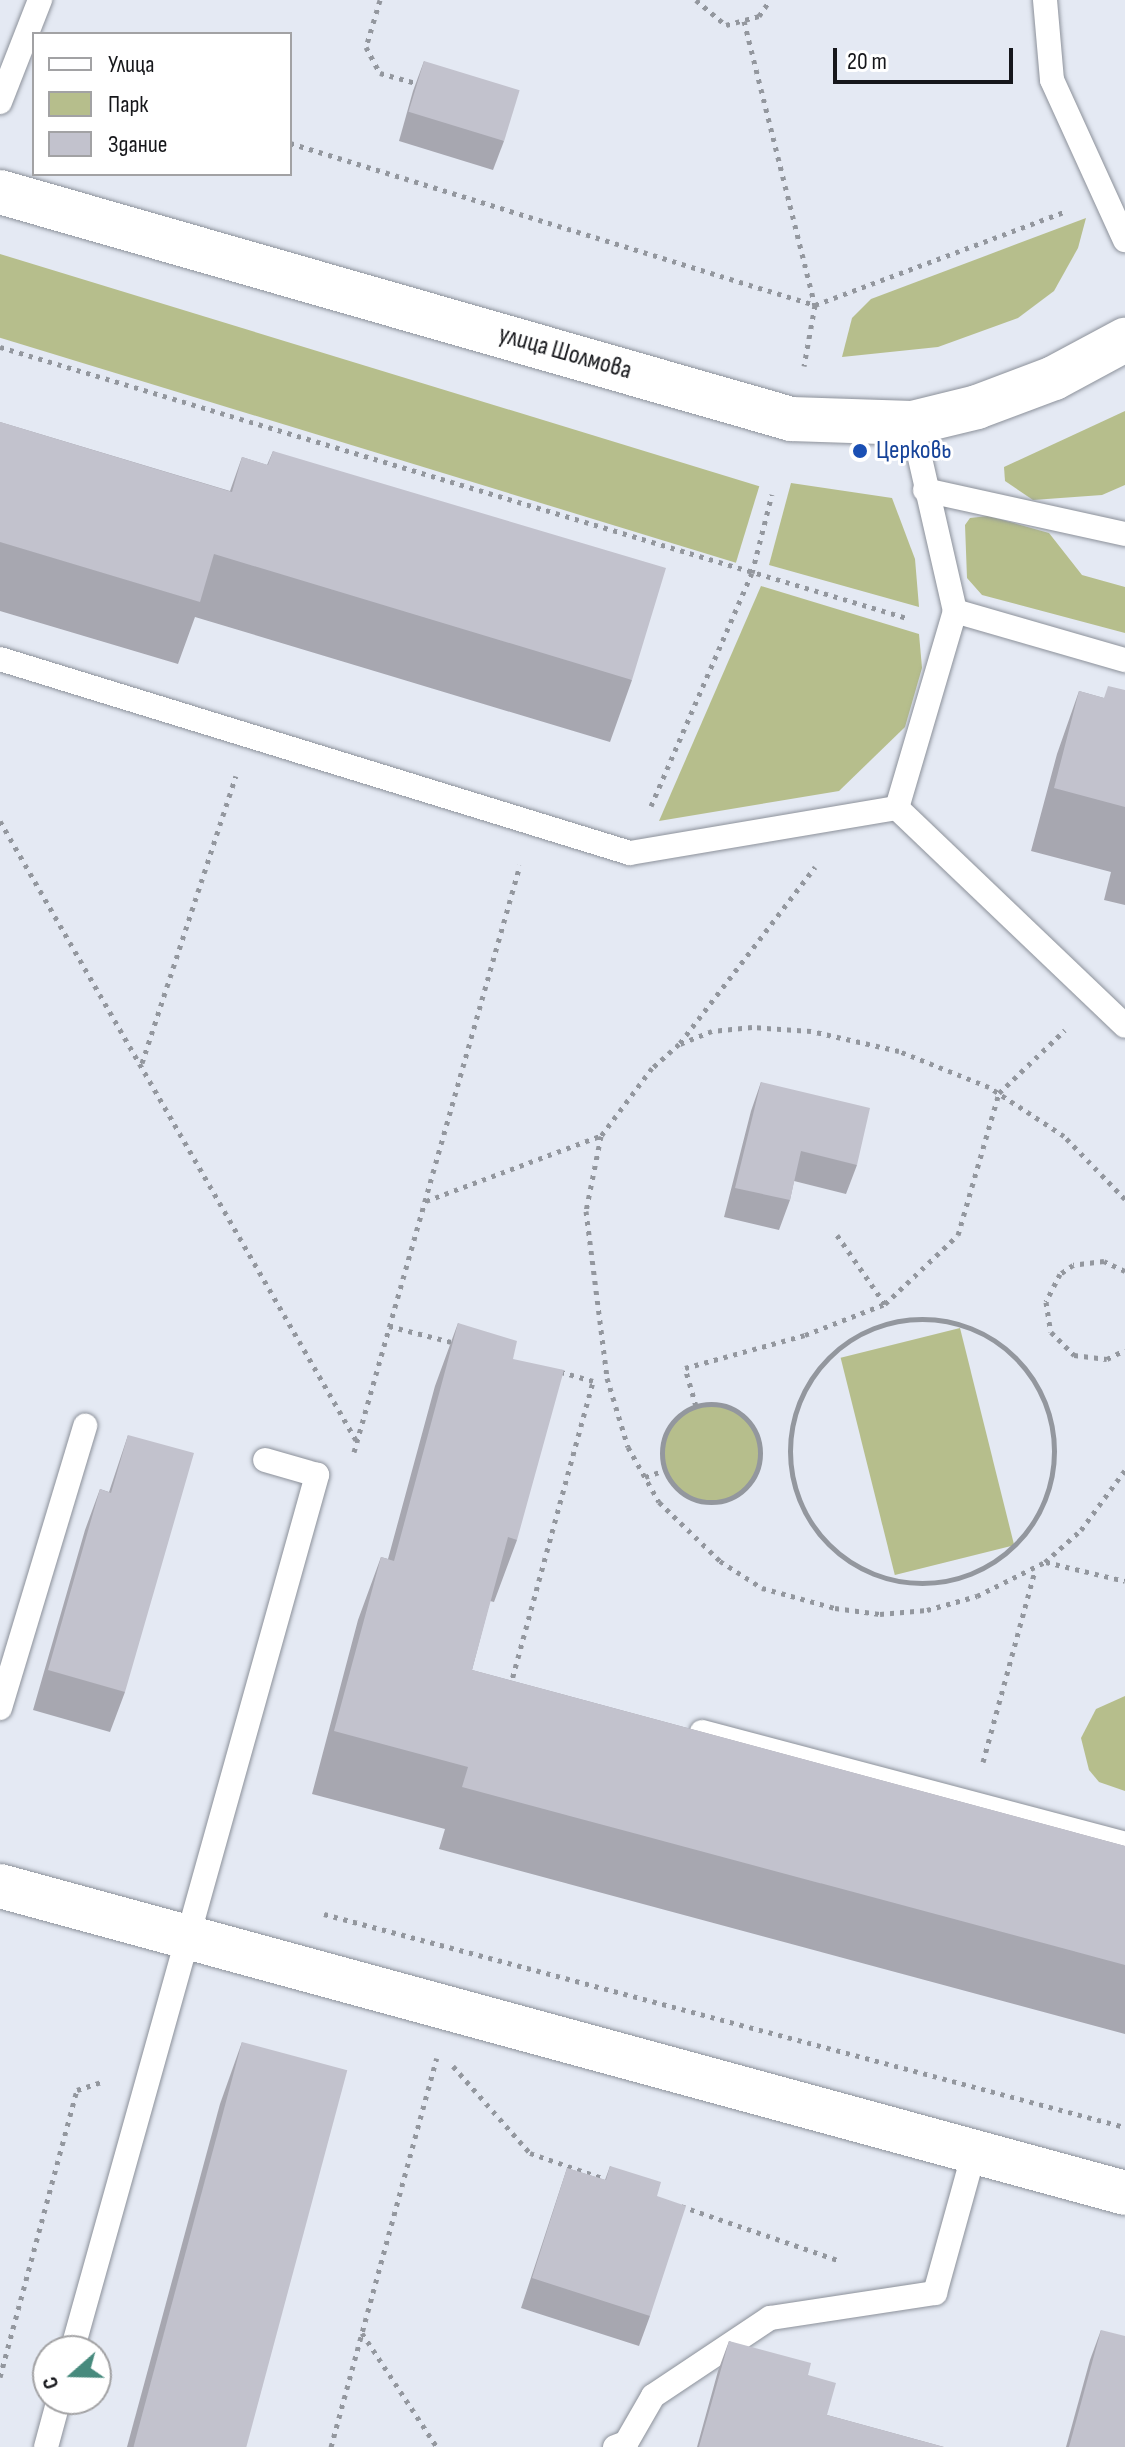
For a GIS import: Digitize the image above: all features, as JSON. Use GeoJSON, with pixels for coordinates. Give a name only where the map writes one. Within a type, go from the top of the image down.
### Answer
{"type":"FeatureCollection","features":[{"type":"Feature","properties":{"kind":"street","name":"улица Шолмова"},"geometry":{"type":"LineString","coordinates":[[0,192],[791,419],[912,423],[977,407],[1054,378],[1125,340]]}},
{"type":"Feature","properties":{"kind":"street"},"geometry":{"type":"LineString","coordinates":[[0,1886],[1125,2193]]}},
{"type":"Feature","properties":{"kind":"lane"},"geometry":{"type":"LineString","coordinates":[[0,102],[40,0]]}},
{"type":"Feature","properties":{"kind":"lane"},"geometry":{"type":"LineString","coordinates":[[1045,0],[1052,80],[1125,240]]}},
{"type":"Feature","properties":{"kind":"lane"},"geometry":{"type":"LineString","coordinates":[[897,808],[952,621],[912,423]]}},
{"type":"Feature","properties":{"kind":"lane"},"geometry":{"type":"LineString","coordinates":[[925,490],[1125,534]]}},
{"type":"Feature","properties":{"kind":"lane"},"geometry":{"type":"LineString","coordinates":[[952,621],[1125,660]]}},
{"type":"Feature","properties":{"kind":"lane"},"geometry":{"type":"LineString","coordinates":[[0,659],[630,853],[897,808]]}},
{"type":"Feature","properties":{"kind":"lane"},"geometry":{"type":"LineString","coordinates":[[897,808],[1125,1026]]}},
{"type":"Feature","properties":{"kind":"lane"},"geometry":{"type":"LineString","coordinates":[[0,1708],[85,1426]]}},
{"type":"Feature","properties":{"kind":"lane"},"geometry":{"type":"LineString","coordinates":[[76,2335],[185,1936],[317,1475],[265,1460]]}},
{"type":"Feature","properties":{"kind":"lane"},"geometry":{"type":"LineString","coordinates":[[682,1727],[1125,1844]]}},
{"type":"Feature","properties":{"kind":"lane"},"geometry":{"type":"LineString","coordinates":[[615,2447],[626,2443],[653,2396],[770,2318],[935,2293],[974,2152]]}},
{"type":"Feature","properties":{"kind":"lane"},"geometry":{"type":"LineString","coordinates":[[46,2447],[55,2415]]}},
{"type":"Feature","properties":{"kind":"path"},"geometry":{"type":"LineString","coordinates":[[380,0],[366,47],[380,73],[438,90]]}},
{"type":"Feature","properties":{"kind":"path"},"geometry":{"type":"LineString","coordinates":[[696,0],[726,25],[759,16],[770,0]]}},
{"type":"Feature","properties":{"kind":"path"},"geometry":{"type":"LineString","coordinates":[[744,21],[815,305],[804,366]]}},
{"type":"Feature","properties":{"kind":"path"},"geometry":{"type":"LineString","coordinates":[[292,144],[815,305],[1105,197]]}},
{"type":"Feature","properties":{"kind":"path"},"geometry":{"type":"LineString","coordinates":[[0,347],[752,573],[952,621]]}},
{"type":"Feature","properties":{"kind":"path"},"geometry":{"type":"LineString","coordinates":[[630,853],[752,573],[772,494]]}},
{"type":"Feature","properties":{"kind":"path"},"geometry":{"type":"LineString","coordinates":[[142,1064],[249,736]]}},
{"type":"Feature","properties":{"kind":"path"},"geometry":{"type":"LineString","coordinates":[[855,815],[679,1044],[652,1068],[601,1136],[586,1211],[588,1256],[607,1378],[628,1447],[659,1502],[720,1561],[762,1588],[835,1608],[880,1614],[927,1610],[977,1596],[1035,1570],[1081,1530],[1125,1470]]}},
{"type":"Feature","properties":{"kind":"path"},"geometry":{"type":"LineString","coordinates":[[0,821],[357,1442]]}},
{"type":"Feature","properties":{"kind":"path"},"geometry":{"type":"LineString","coordinates":[[353,1455],[532,822]]}},
{"type":"Feature","properties":{"kind":"path"},"geometry":{"type":"LineString","coordinates":[[696,1406],[685,1368],[805,1335],[885,1304],[958,1235],[999,1093],[1097,999]]}},
{"type":"Feature","properties":{"kind":"path"},"geometry":{"type":"LineString","coordinates":[[679,1044],[712,1031],[752,1027],[811,1031],[899,1051],[999,1093],[1064,1136],[1125,1199]]}},
{"type":"Feature","properties":{"kind":"path"},"geometry":{"type":"LineString","coordinates":[[425,1201],[601,1136]]}},
{"type":"Feature","properties":{"kind":"path"},"geometry":{"type":"LineString","coordinates":[[837,1235],[885,1304]]}},
{"type":"Feature","properties":{"kind":"path"},"geometry":{"type":"LineString","coordinates":[[1125,1271],[1104,1261],[1073,1265],[1060,1274],[1046,1302],[1051,1332],[1074,1355],[1107,1359],[1125,1350]]}},
{"type":"Feature","properties":{"kind":"path"},"geometry":{"type":"LineString","coordinates":[[921,1318],[964,1324],[1002,1345],[1032,1376],[1052,1430],[1055,1459],[1046,1503],[1022,1540],[987,1568],[945,1583],[901,1583],[858,1568],[824,1541],[799,1503],[789,1461],[794,1417],[811,1378],[840,1346],[866,1332],[921,1318]]}},
{"type":"Feature","properties":{"kind":"path"},"geometry":{"type":"LineString","coordinates":[[389,1326],[462,1345]]}},
{"type":"Feature","properties":{"kind":"path"},"geometry":{"type":"LineString","coordinates":[[509,1691],[593,1381],[549,1369]]}},
{"type":"Feature","properties":{"kind":"path"},"geometry":{"type":"LineString","coordinates":[[696,1406],[729,1407],[743,1415],[760,1443],[756,1474],[734,1497],[703,1503],[676,1488],[665,1470],[662,1442],[669,1426],[696,1406]]}},
{"type":"Feature","properties":{"kind":"path"},"geometry":{"type":"LineString","coordinates":[[645,1477],[665,1470]]}},
{"type":"Feature","properties":{"kind":"path"},"geometry":{"type":"LineString","coordinates":[[1045,1562],[1125,1581]]}},
{"type":"Feature","properties":{"kind":"path"},"geometry":{"type":"LineString","coordinates":[[972,1803],[1035,1570]]}},
{"type":"Feature","properties":{"kind":"path"},"geometry":{"type":"LineString","coordinates":[[307,1910],[1125,2127]]}},
{"type":"Feature","properties":{"kind":"path"},"geometry":{"type":"LineString","coordinates":[[331,2447],[439,2050],[530,2153],[620,2184]]}},
{"type":"Feature","properties":{"kind":"path"},"geometry":{"type":"LineString","coordinates":[[0,2377],[77,2090],[150,2067]]}},
{"type":"Feature","properties":{"kind":"path"},"geometry":{"type":"LineString","coordinates":[[665,2200],[845,2262]]}},
{"type":"Feature","properties":{"kind":"path"},"geometry":{"type":"LineString","coordinates":[[362,2333],[437,2447]]}},
{"type":"Feature","properties":{"kind":"green space"},"geometry":{"type":"Polygon","coordinates":[[[1086,218],[1078,248],[1054,291],[1018,318],[938,347],[842,357],[852,318],[871,299],[1086,218]]]}},
{"type":"Feature","properties":{"kind":"green space"},"geometry":{"type":"Polygon","coordinates":[[[0,254],[759,486],[736,563],[0,338],[0,254]]]}},
{"type":"Feature","properties":{"kind":"green space"},"geometry":{"type":"Polygon","coordinates":[[[1125,411],[1125,485],[1102,495],[1033,500],[1005,481],[1004,467],[1125,411]]]}},
{"type":"Feature","properties":{"kind":"green space"},"geometry":{"type":"Polygon","coordinates":[[[791,483],[892,498],[915,559],[919,607],[769,565],[791,483]]]}},
{"type":"Feature","properties":{"kind":"green space"},"geometry":{"type":"Polygon","coordinates":[[[988,516],[1049,533],[1082,575],[1125,587],[1125,633],[982,595],[967,578],[965,525],[970,518],[988,516]]]}},
{"type":"Feature","properties":{"kind":"green space"},"geometry":{"type":"Polygon","coordinates":[[[761,586],[919,634],[922,668],[905,727],[839,791],[659,821],[761,586]]]}},
{"type":"Feature","properties":{"kind":"green space"},"geometry":{"type":"Polygon","coordinates":[[[960,1328],[1014,1545],[895,1575],[841,1358],[960,1328]]]}},
{"type":"Feature","properties":{"kind":"green space"},"geometry":{"type":"Polygon","coordinates":[[[711,1404],[730,1408],[746,1418],[756,1434],[760,1453],[756,1472],[746,1488],[730,1498],[711,1502],[692,1498],[676,1488],[666,1472],[662,1453],[666,1434],[676,1418],[692,1408],[711,1404]]]}},
{"type":"Feature","properties":{"kind":"green space"},"geometry":{"type":"Polygon","coordinates":[[[1125,1696],[1125,1791],[1099,1782],[1089,1770],[1081,1738],[1096,1709],[1125,1696]]]}},
{"type":"Feature","properties":{"kind":"building"},"geometry":{"type":"Polygon","coordinates":[[[424,61],[520,90],[504,141],[409,112],[424,61]]]}},
{"type":"Feature","properties":{"kind":"building"},"geometry":{"type":"Polygon","coordinates":[[[0,422],[232,492],[242,457],[268,465],[273,451],[666,568],[632,680],[214,554],[200,602],[0,542],[0,422]]]}},
{"type":"Feature","properties":{"kind":"building"},"geometry":{"type":"Polygon","coordinates":[[[1108,686],[1125,690],[1125,807],[1054,788],[1079,691],[1104,698],[1108,686]]]}},
{"type":"Feature","properties":{"kind":"building"},"geometry":{"type":"Polygon","coordinates":[[[761,1082],[870,1108],[857,1165],[801,1151],[790,1200],[735,1188],[761,1082]]]}},
{"type":"Feature","properties":{"kind":"building"},"geometry":{"type":"Polygon","coordinates":[[[458,1323],[517,1341],[513,1359],[564,1370],[517,1540],[508,1537],[472,1670],[1125,1846],[1125,1965],[462,1787],[468,1767],[334,1731],[381,1557],[394,1561],[458,1323]]]}},
{"type":"Feature","properties":{"kind":"building"},"geometry":{"type":"Polygon","coordinates":[[[128,1435],[194,1453],[125,1692],[48,1670],[100,1489],[111,1493],[128,1435]]]}},
{"type":"Feature","properties":{"kind":"building"},"geometry":{"type":"Polygon","coordinates":[[[242,2042],[347,2070],[246,2447],[134,2447],[242,2042]]]}},
{"type":"Feature","properties":{"kind":"building"},"geometry":{"type":"Polygon","coordinates":[[[610,2166],[661,2182],[657,2196],[686,2206],[650,2316],[532,2278],[567,2168],[606,2180],[610,2166]]]}},
{"type":"Feature","properties":{"kind":"building"},"geometry":{"type":"Polygon","coordinates":[[[1101,2330],[1125,2336],[1125,2447],[1069,2447],[1101,2330]]]}},
{"type":"Feature","properties":{"kind":"building"},"geometry":{"type":"Polygon","coordinates":[[[729,2341],[811,2363],[808,2375],[836,2383],[827,2415],[944,2447],[699,2447],[729,2341]]]}},
{"type":"Feature","properties":{"kind":"place","name":"Церковь"},"geometry":{"type":"Point","coordinates":[860,451]}}]}
